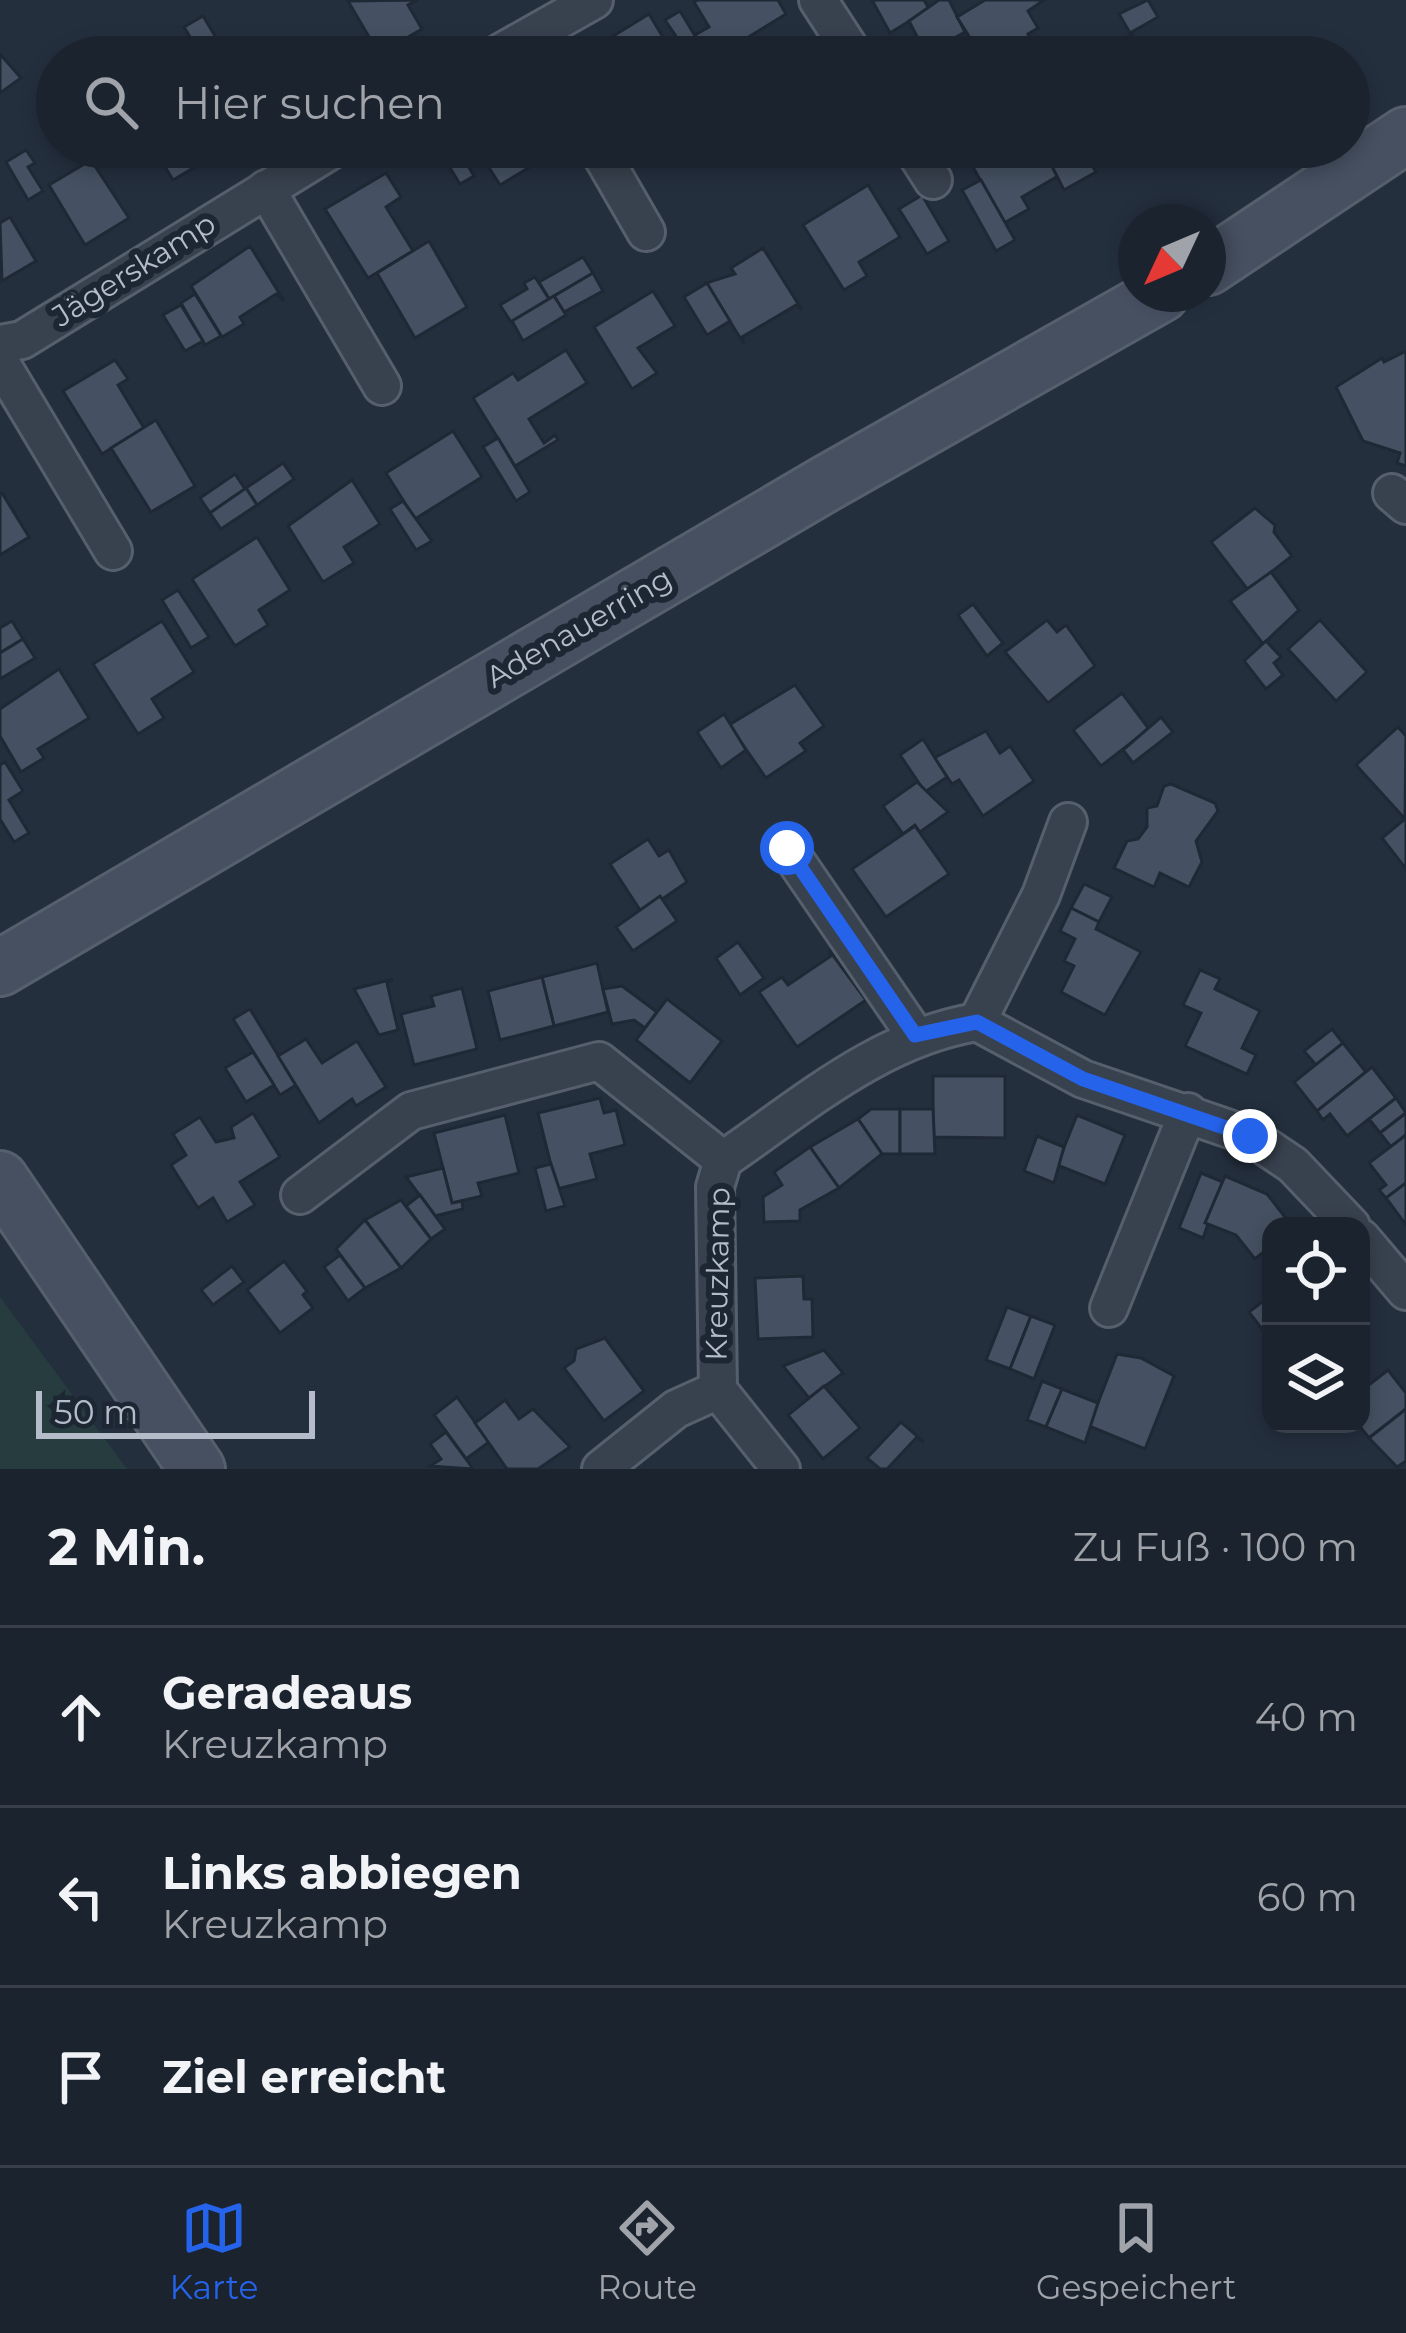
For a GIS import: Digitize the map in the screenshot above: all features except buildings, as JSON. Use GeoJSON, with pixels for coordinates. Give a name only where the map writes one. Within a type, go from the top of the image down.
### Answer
{"type":"FeatureCollection","features":[{"type":"Feature","properties":{"kind":"main road"},"geometry":{"type":"LineString","coordinates":[[1370,159],[1406,135]]}},
{"type":"Feature","properties":{"kind":"main road"},"geometry":{"type":"LineString","coordinates":[[1226,255],[1356,168]]}},
{"type":"Feature","properties":{"kind":"main road","name":"Adenauerring"},"geometry":{"type":"LineString","coordinates":[[0,968],[806,495],[1129,312]]}},
{"type":"Feature","properties":{"kind":"main road"},"geometry":{"type":"LineString","coordinates":[[0,1180],[197,1469]]}},
{"type":"Feature","properties":{"kind":"street"},"geometry":{"type":"LineString","coordinates":[[551,36],[594,0]]}},
{"type":"Feature","properties":{"kind":"street"},"geometry":{"type":"LineString","coordinates":[[818,0],[841,36]]}},
{"type":"Feature","properties":{"kind":"street","name":"Jägerskamp"},"geometry":{"type":"LineString","coordinates":[[0,344],[22,340],[301,168]]}},
{"type":"Feature","properties":{"kind":"street"},"geometry":{"type":"LineString","coordinates":[[609,168],[646,232]]}},
{"type":"Feature","properties":{"kind":"street"},"geometry":{"type":"LineString","coordinates":[[925,168],[933,180]]}},
{"type":"Feature","properties":{"kind":"street"},"geometry":{"type":"LineString","coordinates":[[266,189],[382,386]]}},
{"type":"Feature","properties":{"kind":"street"},"geometry":{"type":"LineString","coordinates":[[0,362],[113,551]]}},
{"type":"Feature","properties":{"kind":"street"},"geometry":{"type":"LineString","coordinates":[[1068,821],[1041,895],[977,1022],[1083,1079],[1250,1136],[1293,1165],[1342,1217]]}},
{"type":"Feature","properties":{"kind":"street"},"geometry":{"type":"LineString","coordinates":[[787,848],[915,1035]]}},
{"type":"Feature","properties":{"kind":"street","name":"Kreuzkamp"},"geometry":{"type":"LineString","coordinates":[[781,1469],[718,1390],[715,1187],[723,1160],[915,1035],[977,1022]]}},
{"type":"Feature","properties":{"kind":"street","name":"Kreuzkamp"},"geometry":{"type":"LineString","coordinates":[[300,1195],[411,1111],[599,1061],[723,1160]]}},
{"type":"Feature","properties":{"kind":"street"},"geometry":{"type":"LineString","coordinates":[[1109,1307],[1188,1112]]}},
{"type":"Feature","properties":{"kind":"street"},"geometry":{"type":"LineString","coordinates":[[1370,1249],[1406,1291]]}},
{"type":"Feature","properties":{"kind":"street","name":"Kreuzkamp"},"geometry":{"type":"LineString","coordinates":[[602,1469],[676,1409],[718,1390]]}},
{"type":"Feature","properties":{"kind":"green space"},"geometry":{"type":"Polygon","coordinates":[[[0,1297],[127,1469],[0,1469],[0,1297]]]}},
{"type":"Feature","properties":{"kind":"route"},"geometry":{"type":"LineString","coordinates":[[787,848],[915,1035],[977,1022],[1083,1079],[1250,1136]]}}]}
